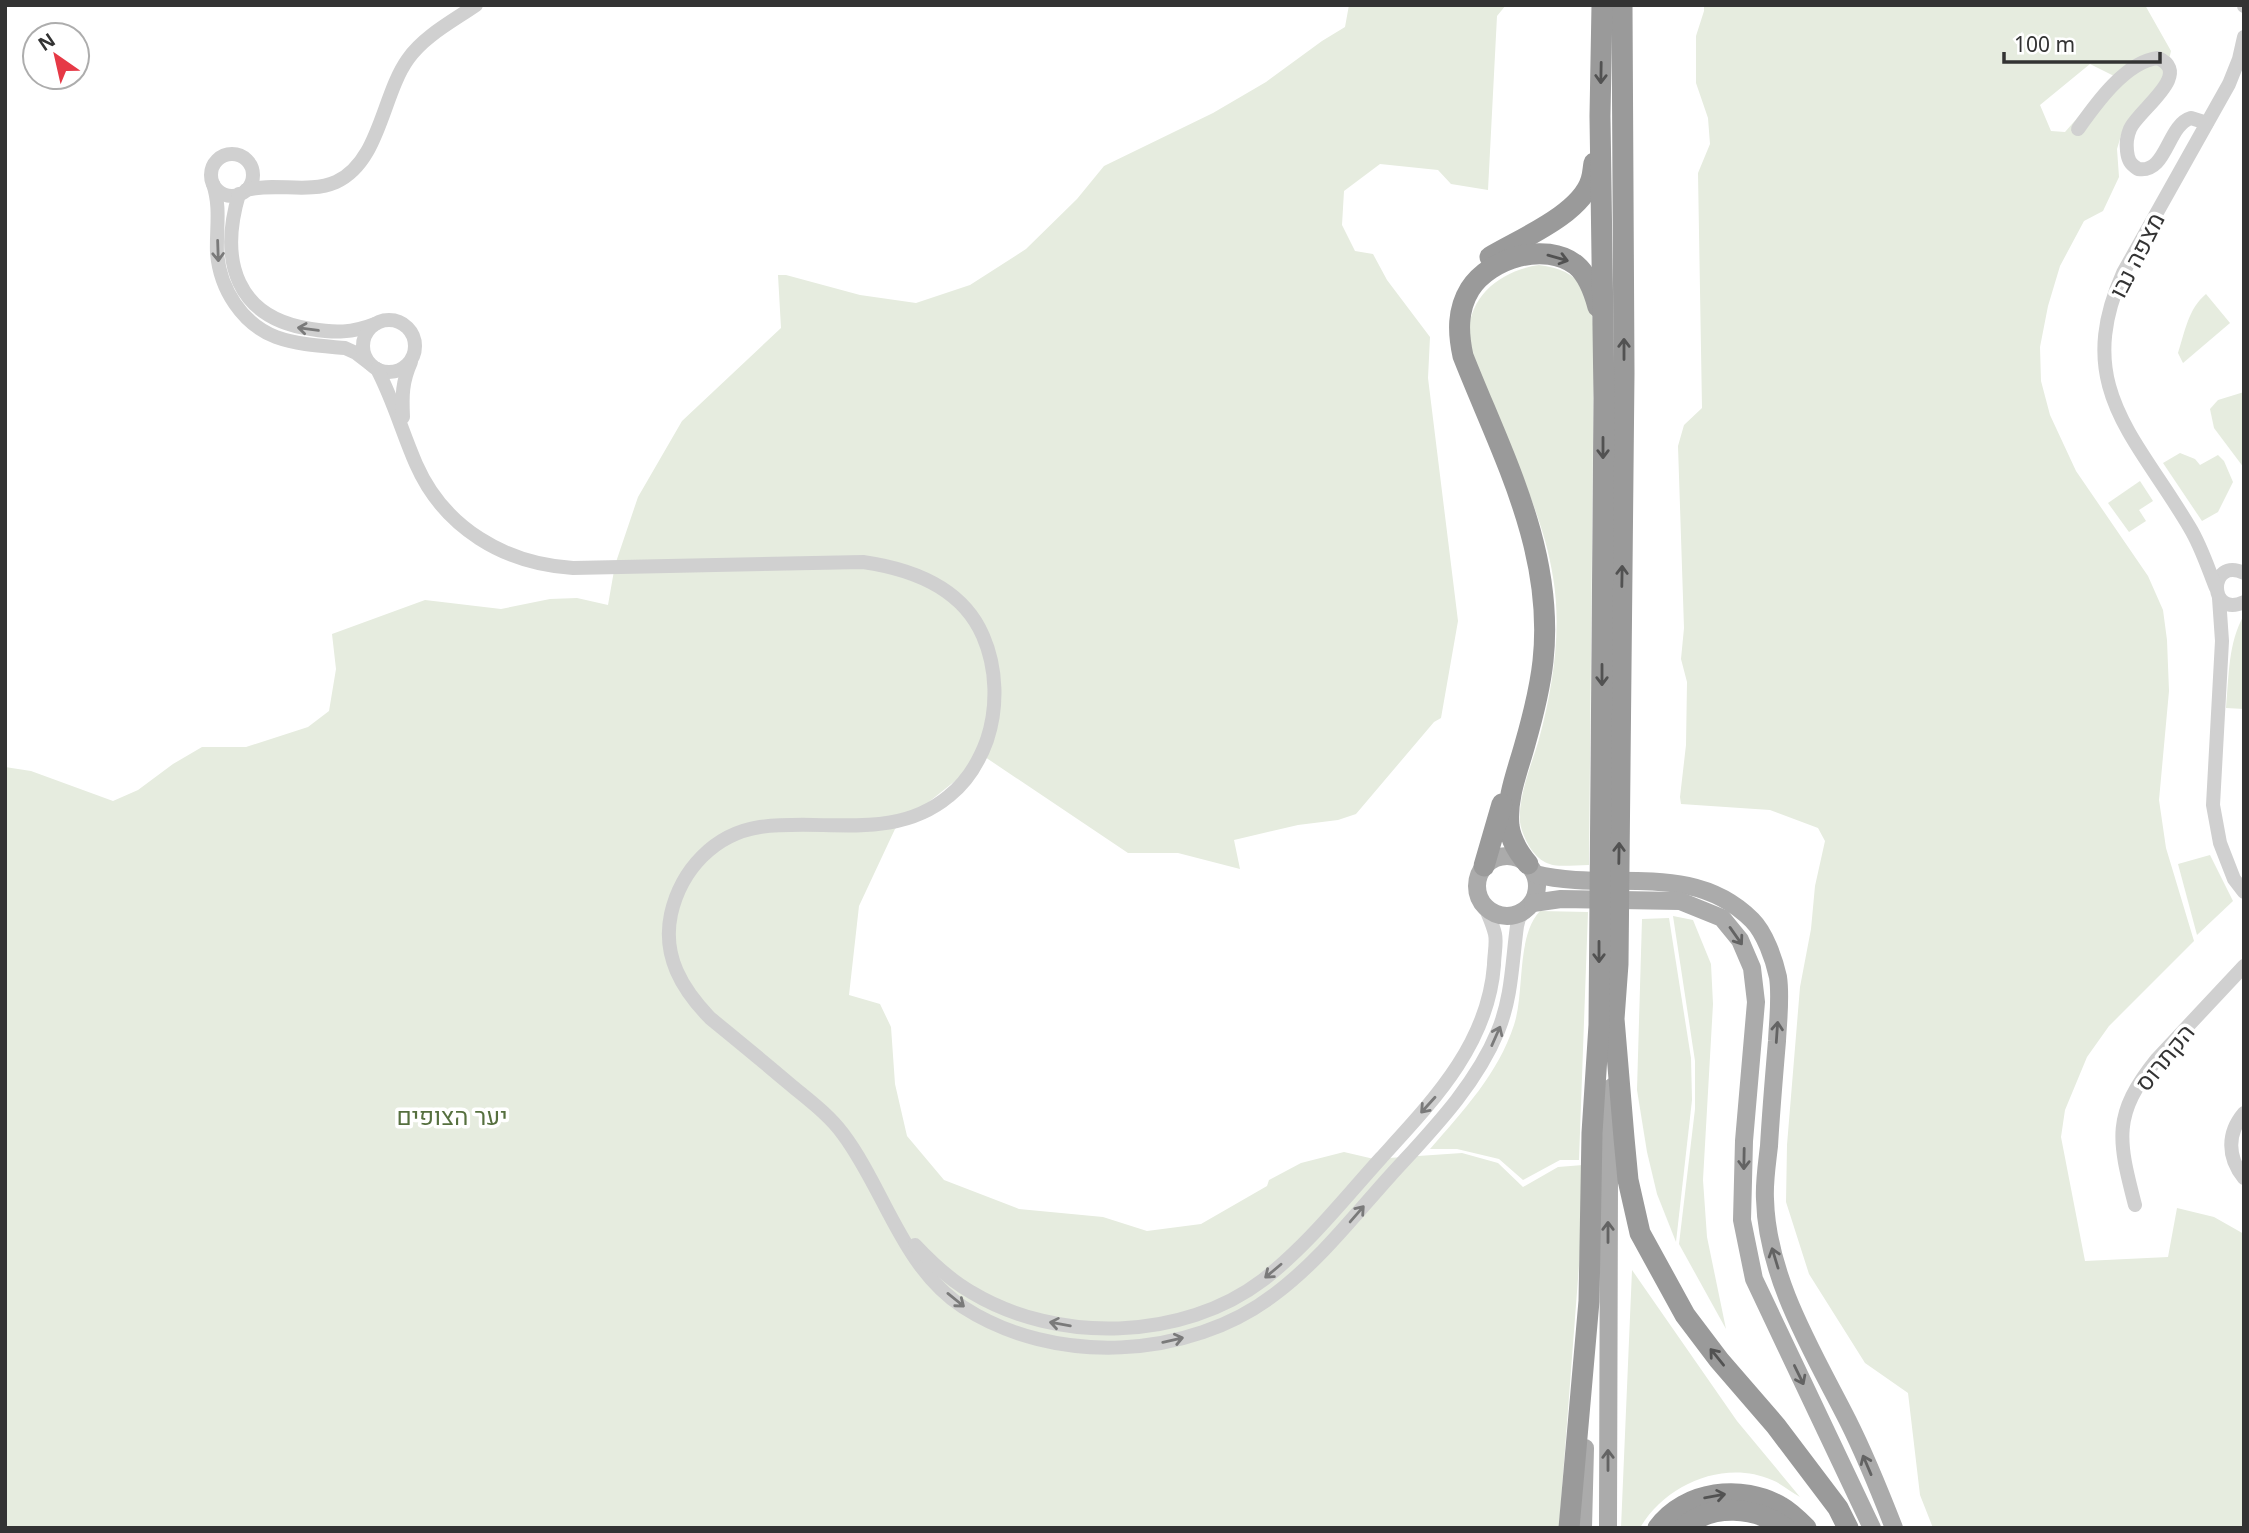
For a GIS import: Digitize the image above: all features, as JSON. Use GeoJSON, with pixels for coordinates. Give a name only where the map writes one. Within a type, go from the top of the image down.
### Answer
{"type":"FeatureCollection","features":[{"type":"Feature","properties":{"kind":"highway"},"geometry":{"type":"LineString","coordinates":[[1569,1528],[1589,1301],[1592,1133],[1599,1025],[1604,398],[1600,116],[1602,5]]}},
{"type":"Feature","properties":{"kind":"highway"},"geometry":{"type":"LineString","coordinates":[[1622,5],[1624,373],[1618,964],[1614,1019],[1628,1180],[1640,1233],[1685,1315],[1719,1360],[1776,1426],[1838,1508],[1848,1528]]}},
{"type":"Feature","properties":{"kind":"highway"},"geometry":{"type":"LineString","coordinates":[[1498,445],[1451,355],[1446,327],[1450,304],[1461,283],[1480,263],[1562,215],[1586,191],[1591,180],[1600,116]]}},
{"type":"Feature","properties":{"kind":"highway"},"geometry":{"type":"LineString","coordinates":[[1531,869],[1517,851],[1509,825],[1514,781],[1534,710],[1543,662],[1545,611],[1538,556],[1524,505],[1463,356],[1459,318],[1470,289],[1500,263],[1530,255],[1545,254],[1565,259],[1581,271],[1594,292],[1598,310],[1604,398]]}},
{"type":"Feature","properties":{"kind":"highway"},"geometry":{"type":"LineString","coordinates":[[1484,866],[1506,791],[1525,746]]}},
{"type":"Feature","properties":{"kind":"highway"},"geometry":{"type":"LineString","coordinates":[[1658,1528],[1683,1505],[1725,1494],[1769,1501],[1782,1507],[1806,1528]]}},
{"type":"Feature","properties":{"kind":"highway"},"geometry":{"type":"LineString","coordinates":[[1683,1528],[1708,1514],[1736,1511],[1767,1516],[1785,1528]]}},
{"type":"Feature","properties":{"kind":"main road"},"geometry":{"type":"LineString","coordinates":[[1872,1528],[1754,1279],[1742,1220],[1744,1141],[1756,1002],[1752,968],[1740,940],[1722,918],[1680,901],[1561,899],[1530,906],[1512,916],[1494,914],[1480,901],[1477,883],[1484,866],[1501,856],[1520,858],[1531,869],[1561,880],[1673,881],[1721,896],[1754,921],[1768,946],[1778,978],[1779,1016],[1765,1198],[1768,1234],[1804,1336],[1850,1424],[1894,1528]]}},
{"type":"Feature","properties":{"kind":"main road"},"geometry":{"type":"LineString","coordinates":[[1530,906],[1538,889],[1531,869]]}},
{"type":"Feature","properties":{"kind":"main road"},"geometry":{"type":"LineString","coordinates":[[1608,1528],[1609,1176],[1614,1019]]}},
{"type":"Feature","properties":{"kind":"main road"},"geometry":{"type":"LineString","coordinates":[[1583,1528],[1589,1301]]}},
{"type":"Feature","properties":{"kind":"street"},"geometry":{"type":"LineString","coordinates":[[213,184],[221,193],[242,192],[264,186],[321,186],[336,182],[358,166],[367,153],[407,59],[417,47],[475,5]]}},
{"type":"Feature","properties":{"kind":"street","name":"מצפה נבו"},"geometry":{"type":"LineString","coordinates":[[2244,37],[2235,70],[2118,283],[2107,315],[2103,356],[2115,405],[2192,531],[2218,593],[2222,645],[2213,805],[2220,844],[2234,879],[2244,892]]}},
{"type":"Feature","properties":{"kind":"street"},"geometry":{"type":"LineString","coordinates":[[2078,129],[2110,86],[2143,63],[2158,58],[2169,68],[2168,82],[2130,127],[2126,146],[2130,162],[2138,169],[2149,169],[2158,160],[2182,122],[2192,118],[2207,124]]}},
{"type":"Feature","properties":{"kind":"street"},"geometry":{"type":"LineString","coordinates":[[290,186],[262,174],[235,154],[217,160],[211,171],[218,205],[218,265],[227,292],[236,305],[261,330],[275,337],[345,348],[388,372],[397,371],[412,360]]}},
{"type":"Feature","properties":{"kind":"street"},"geometry":{"type":"LineString","coordinates":[[246,160],[252,172],[250,185],[242,192],[233,218],[232,263],[240,285],[258,308],[269,318],[281,323],[330,332],[357,331],[392,319],[410,329],[416,346],[403,379],[401,393],[408,442]]}},
{"type":"Feature","properties":{"kind":"street"},"geometry":{"type":"LineString","coordinates":[[375,324],[368,330],[363,346],[390,394],[426,483],[455,520],[470,534],[506,554],[528,561],[570,568],[863,562],[919,575],[937,584],[954,597],[979,626],[992,665],[993,711],[983,752],[974,770],[953,793],[926,812],[895,823],[859,826],[779,825],[733,835],[707,851],[686,875],[679,887],[668,933],[674,968],[687,991],[710,1018],[826,1114],[844,1135],[910,1251],[943,1290],[984,1320],[1052,1342],[1109,1348],[1161,1343],[1188,1337],[1238,1317],[1274,1295],[1330,1245],[1453,1105],[1481,1065],[1499,1030],[1511,981],[1519,918],[1530,906]]}},
{"type":"Feature","properties":{"kind":"street"},"geometry":{"type":"LineString","coordinates":[[2200,552],[2219,567],[2238,570]]}},
{"type":"Feature","properties":{"kind":"street"},"geometry":{"type":"LineString","coordinates":[[2238,570],[2219,577],[2218,593],[2234,606],[2244,603]]}},
{"type":"Feature","properties":{"kind":"street","name":"מצפה נבו"},"geometry":{"type":"LineString","coordinates":[[2222,645],[2232,616],[2244,603]]}},
{"type":"Feature","properties":{"kind":"street"},"geometry":{"type":"LineString","coordinates":[[887,1207],[924,1255],[972,1293],[1056,1324],[1108,1329],[1158,1325],[1182,1319],[1229,1300],[1262,1280],[1316,1231],[1438,1094],[1465,1055],[1481,1023],[1493,979],[1495,934],[1486,909]]}},
{"type":"Feature","properties":{"kind":"street","name":"הקתרוס"},"geometry":{"type":"LineString","coordinates":[[2135,1205],[2122,1153],[2122,1121],[2127,1106],[2157,1059],[2244,966]]}},
{"type":"Feature","properties":{"kind":"street"},"geometry":{"type":"LineString","coordinates":[[2244,1113],[2235,1126],[2230,1152],[2235,1166],[2244,1178]]}},
{"type":"Feature","properties":{"kind":"green space","name":"יער הצופים"},"geometry":{"type":"Polygon","coordinates":[[[1349,5],[1506,5],[1497,16],[1488,190],[1451,184],[1438,170],[1380,164],[1344,191],[1342,225],[1355,251],[1373,254],[1387,280],[1430,337],[1428,378],[1458,621],[1441,718],[1434,722],[1356,814],[1338,820],[1298,825],[1234,840],[1240,869],[1178,853],[1128,853],[985,757],[895,829],[859,906],[849,995],[880,1004],[891,1027],[895,1084],[907,1136],[944,1180],[1019,1209],[1103,1217],[1147,1231],[1201,1224],[1267,1186],[1269,1180],[1301,1163],[1344,1152],[1374,1159],[1462,1153],[1498,1163],[1523,1187],[1558,1167],[1583,1165],[1583,1213],[1559,1528],[5,1528],[5,767],[31,771],[113,801],[138,790],[202,747],[246,747],[308,727],[329,711],[336,669],[332,634],[425,600],[501,609],[550,599],[577,598],[608,605],[615,565],[638,497],[682,421],[781,328],[778,275],[860,295],[916,303],[970,285],[1026,249],[1077,199],[1104,166],[1213,113],[1266,82],[1345,27],[1349,5]]]}},
{"type":"Feature","properties":{"kind":"green space"},"geometry":{"type":"Polygon","coordinates":[[[1704,5],[2145,5],[2171,51],[2164,81],[2122,132],[2117,149],[2119,177],[2103,211],[2084,221],[2060,266],[2040,347],[2041,381],[2050,415],[2076,471],[2148,576],[2163,610],[2169,691],[2159,800],[2166,848],[2194,941],[2109,1026],[2087,1057],[2065,1110],[2061,1137],[2085,1261],[2168,1257],[2177,1208],[2214,1217],[2244,1234],[2244,1528],[1933,1528],[1920,1495],[1908,1393],[1865,1363],[1809,1274],[1786,1202],[1787,1145],[1800,987],[1811,929],[1815,886],[1825,841],[1818,828],[1770,810],[1681,804],[1680,797],[1686,745],[1687,682],[1681,659],[1684,628],[1678,446],[1684,425],[1702,408],[1698,173],[1710,144],[1708,118],[1696,83],[1696,36],[1704,5]],[[2090,64],[2040,105],[2051,131],[2065,132],[2114,76],[2090,64]]]}},
{"type":"Feature","properties":{"kind":"green space"},"geometry":{"type":"Polygon","coordinates":[[[1539,265],[1554,268],[1575,278],[1587,295],[1593,319],[1589,865],[1562,866],[1541,860],[1523,834],[1520,812],[1523,790],[1539,739],[1555,658],[1556,597],[1543,534],[1521,473],[1478,373],[1469,342],[1471,318],[1482,295],[1501,278],[1539,265]]]}},
{"type":"Feature","properties":{"kind":"green space"},"geometry":{"type":"Polygon","coordinates":[[[2206,294],[2230,323],[2183,363],[2178,353],[2185,329],[2195,307],[2206,294]]]}},
{"type":"Feature","properties":{"kind":"green space"},"geometry":{"type":"Polygon","coordinates":[[[2244,392],[2244,468],[2214,428],[2210,409],[2218,400],[2244,392]]]}},
{"type":"Feature","properties":{"kind":"green space"},"geometry":{"type":"Polygon","coordinates":[[[2180,453],[2195,459],[2200,465],[2218,455],[2224,461],[2233,482],[2218,512],[2202,521],[2163,463],[2180,453]]]}},
{"type":"Feature","properties":{"kind":"green space"},"geometry":{"type":"Polygon","coordinates":[[[2140,481],[2153,501],[2139,510],[2146,521],[2129,532],[2108,503],[2140,481]]]}},
{"type":"Feature","properties":{"kind":"green space"},"geometry":{"type":"Polygon","coordinates":[[[2244,615],[2244,709],[2226,708],[2232,648],[2244,615]]]}},
{"type":"Feature","properties":{"kind":"green space"},"geometry":{"type":"Polygon","coordinates":[[[2210,855],[2233,901],[2197,935],[2178,864],[2210,855]]]}},
{"type":"Feature","properties":{"kind":"green space"},"geometry":{"type":"Polygon","coordinates":[[[1540,911],[1588,912],[1579,1160],[1560,1160],[1523,1180],[1499,1159],[1457,1149],[1430,1149],[1489,1076],[1507,1043],[1517,1012],[1527,935],[1540,911]]]}},
{"type":"Feature","properties":{"kind":"green space"},"geometry":{"type":"Polygon","coordinates":[[[1673,916],[1693,920],[1711,964],[1713,1004],[1703,1180],[1707,1237],[1726,1329],[1679,1244],[1695,1109],[1695,1061],[1673,916]]]}},
{"type":"Feature","properties":{"kind":"green space"},"geometry":{"type":"Polygon","coordinates":[[[1669,918],[1691,1058],[1692,1100],[1676,1242],[1657,1194],[1637,1090],[1642,919],[1669,918]]]}},
{"type":"Feature","properties":{"kind":"green space"},"geometry":{"type":"Polygon","coordinates":[[[1632,1270],[1737,1421],[1800,1497],[1776,1482],[1754,1474],[1716,1474],[1680,1488],[1651,1512],[1640,1528],[1621,1528],[1632,1270]]]}}]}
